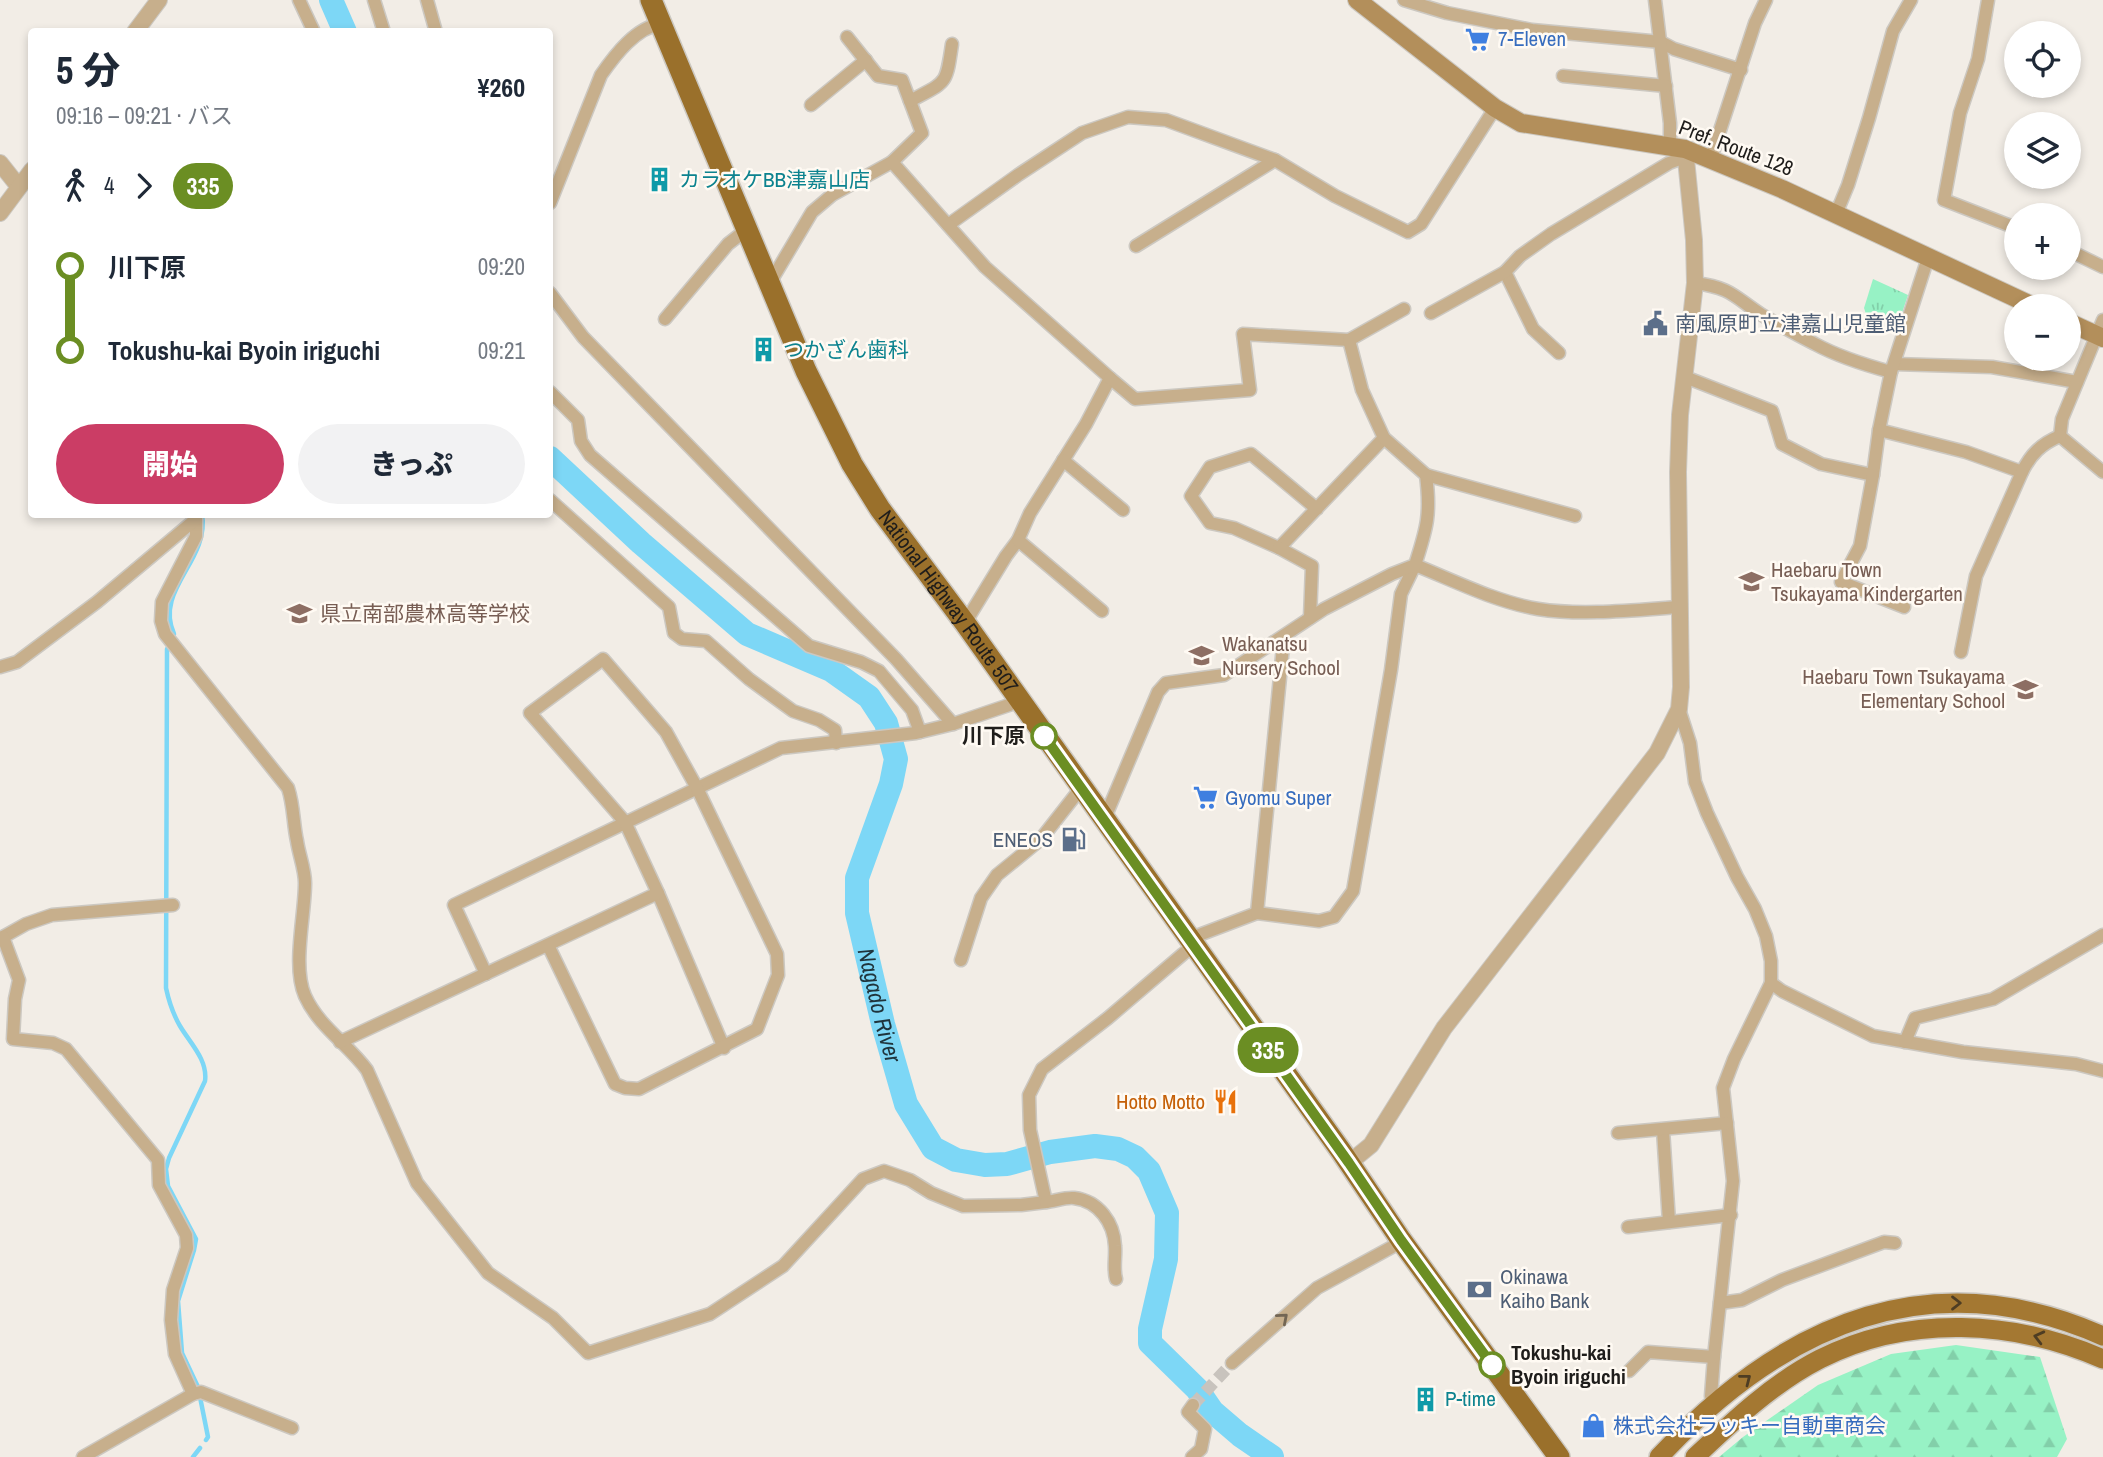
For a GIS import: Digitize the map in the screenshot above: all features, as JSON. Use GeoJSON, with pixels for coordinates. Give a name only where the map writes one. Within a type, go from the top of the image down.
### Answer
{"type":"FeatureCollection","features":[{"type":"Feature","properties":{"kind":"highway","name":"National Highway Route 507"},"geometry":{"type":"LineString","coordinates":[[651,0],[806,371],[852,464],[880,509],[965,623],[1401,1240],[1559,1457]]}},
{"type":"Feature","properties":{"kind":"main road","name":"Pref. Route 128"},"geometry":{"type":"LineString","coordinates":[[1357,0],[1495,108],[1530,125],[1680,150],[1711,158],[2007,294]]}},
{"type":"Feature","properties":{"kind":"main road"},"geometry":{"type":"LineString","coordinates":[[2081,326],[2101,331]]}},
{"type":"Feature","properties":{"kind":"main road"},"geometry":{"type":"LineString","coordinates":[[1659,1457],[1715,1405],[1766,1364],[1809,1339],[1857,1319],[1936,1303],[2007,1306],[2052,1317],[2103,1336]]}},
{"type":"Feature","properties":{"kind":"main road"},"geometry":{"type":"LineString","coordinates":[[1695,1457],[1758,1401],[1821,1358],[1865,1342],[1910,1331],[1964,1326],[2008,1330],[2047,1338],[2103,1359]]}},
{"type":"Feature","properties":{"kind":"street"},"geometry":{"type":"LineString","coordinates":[[138,28],[159,0]]}},
{"type":"Feature","properties":{"kind":"street"},"geometry":{"type":"LineString","coordinates":[[299,0],[312,28]]}},
{"type":"Feature","properties":{"kind":"street"},"geometry":{"type":"LineString","coordinates":[[427,0],[435,28]]}},
{"type":"Feature","properties":{"kind":"street"},"geometry":{"type":"LineString","coordinates":[[1404,0],[1447,13],[1532,30],[1661,42],[1674,49],[1741,71]]}},
{"type":"Feature","properties":{"kind":"street"},"geometry":{"type":"LineString","coordinates":[[1655,0],[1666,86],[1680,150],[1694,240],[1695,283],[1678,472],[1679,709],[1690,743],[1695,782],[1737,877],[1755,909],[1766,936],[1771,961],[1771,983],[1723,1088],[1734,1181],[1714,1357],[1711,1396],[1715,1405]]}},
{"type":"Feature","properties":{"kind":"street"},"geometry":{"type":"LineString","coordinates":[[1711,158],[1755,23],[1766,0]]}},
{"type":"Feature","properties":{"kind":"street"},"geometry":{"type":"LineString","coordinates":[[1836,214],[1869,118],[1893,31],[1911,0]]}},
{"type":"Feature","properties":{"kind":"street"},"geometry":{"type":"LineString","coordinates":[[1988,0],[1978,58],[1960,113],[1944,200],[2004,223]]}},
{"type":"Feature","properties":{"kind":"street"},"geometry":{"type":"LineString","coordinates":[[378,2],[383,28]]}},
{"type":"Feature","properties":{"kind":"street"},"geometry":{"type":"LineString","coordinates":[[553,195],[601,75],[630,41],[651,25],[661,24]]}},
{"type":"Feature","properties":{"kind":"street"},"geometry":{"type":"LineString","coordinates":[[767,279],[774,276],[812,212],[832,195],[892,162],[922,133],[902,80],[878,76],[847,37]]}},
{"type":"Feature","properties":{"kind":"street"},"geometry":{"type":"LineString","coordinates":[[910,101],[943,83],[948,72],[952,44]]}},
{"type":"Feature","properties":{"kind":"street"},"geometry":{"type":"LineString","coordinates":[[811,105],[866,60]]}},
{"type":"Feature","properties":{"kind":"street"},"geometry":{"type":"LineString","coordinates":[[1563,76],[1666,86]]}},
{"type":"Feature","properties":{"kind":"street"},"geometry":{"type":"LineString","coordinates":[[948,225],[1018,174],[1082,133],[1128,117],[1166,120],[1276,160],[1335,196],[1408,232],[1422,224],[1495,108]]}},
{"type":"Feature","properties":{"kind":"street"},"geometry":{"type":"LineString","coordinates":[[1431,313],[1505,272],[1520,256],[1551,234],[1669,163],[1680,150]]}},
{"type":"Feature","properties":{"kind":"street"},"geometry":{"type":"LineString","coordinates":[[1136,246],[1276,160]]}},
{"type":"Feature","properties":{"kind":"street"},"geometry":{"type":"LineString","coordinates":[[892,162],[985,267],[1135,399],[1251,390],[1243,334],[1349,340],[1404,310]]}},
{"type":"Feature","properties":{"kind":"street"},"geometry":{"type":"LineString","coordinates":[[0,163],[19,187]]}},
{"type":"Feature","properties":{"kind":"street"},"geometry":{"type":"LineString","coordinates":[[0,213],[28,175]]}},
{"type":"Feature","properties":{"kind":"street"},"geometry":{"type":"LineString","coordinates":[[664,318],[728,244],[746,230]]}},
{"type":"Feature","properties":{"kind":"street"},"geometry":{"type":"LineString","coordinates":[[2081,256],[2103,267]]}},
{"type":"Feature","properties":{"kind":"street"},"geometry":{"type":"LineString","coordinates":[[1905,607],[1842,582],[1860,546],[1879,430],[1893,368],[1927,257]]}},
{"type":"Feature","properties":{"kind":"street"},"geometry":{"type":"LineString","coordinates":[[1505,272],[1533,329],[1559,353]]}},
{"type":"Feature","properties":{"kind":"street"},"geometry":{"type":"LineString","coordinates":[[1695,283],[1734,293],[1761,314],[1848,360],[1893,368],[1992,368],[2077,382]]}},
{"type":"Feature","properties":{"kind":"street"},"geometry":{"type":"LineString","coordinates":[[553,297],[583,337],[896,659],[953,724]]}},
{"type":"Feature","properties":{"kind":"street"},"geometry":{"type":"LineString","coordinates":[[2060,436],[2062,419],[2101,331]]}},
{"type":"Feature","properties":{"kind":"street"},"geometry":{"type":"LineString","coordinates":[[1349,340],[1362,390],[1384,438],[1426,475],[1575,516]]}},
{"type":"Feature","properties":{"kind":"street"},"geometry":{"type":"LineString","coordinates":[[1685,377],[1772,411],[1782,444],[1821,464],[1873,475]]}},
{"type":"Feature","properties":{"kind":"street"},"geometry":{"type":"LineString","coordinates":[[965,623],[1018,540],[1030,513],[1086,424],[1110,378]]}},
{"type":"Feature","properties":{"kind":"street"},"geometry":{"type":"LineString","coordinates":[[553,395],[578,420],[581,441],[590,455],[809,646],[861,662],[879,671],[912,710],[918,733]]}},
{"type":"Feature","properties":{"kind":"street"},"geometry":{"type":"LineString","coordinates":[[1879,430],[1966,452],[2022,472]]}},
{"type":"Feature","properties":{"kind":"street"},"geometry":{"type":"LineString","coordinates":[[1961,652],[1976,576],[2022,472],[2029,457],[2045,442],[2060,436]]}},
{"type":"Feature","properties":{"kind":"street"},"geometry":{"type":"LineString","coordinates":[[2060,436],[2103,472]]}},
{"type":"Feature","properties":{"kind":"street"},"geometry":{"type":"LineString","coordinates":[[1279,548],[1384,438]]}},
{"type":"Feature","properties":{"kind":"street"},"geometry":{"type":"LineString","coordinates":[[1310,618],[1312,566],[1234,528],[1210,523],[1191,496],[1210,467],[1251,454],[1317,509]]}},
{"type":"Feature","properties":{"kind":"street"},"geometry":{"type":"LineString","coordinates":[[1063,460],[1123,510]]}},
{"type":"Feature","properties":{"kind":"street"},"geometry":{"type":"LineString","coordinates":[[1046,1202],[1030,1130],[1029,1095],[1042,1069],[1108,1018],[1193,946],[1199,935],[1257,913],[1319,921],[1334,917],[1353,891],[1391,670],[1401,594],[1415,565],[1426,530],[1430,504],[1426,475]]}},
{"type":"Feature","properties":{"kind":"street"},"geometry":{"type":"LineString","coordinates":[[553,503],[669,607],[674,633],[682,639],[706,641],[749,680],[793,711],[819,720],[835,730],[839,743]]}},
{"type":"Feature","properties":{"kind":"street"},"geometry":{"type":"LineString","coordinates":[[0,667],[17,662],[97,602],[196,519],[196,536],[162,602],[161,621],[165,634],[288,788],[294,804],[296,838],[305,880],[299,973],[304,995],[317,1017],[340,1042],[358,1056],[368,1070],[426,1198],[488,1273],[553,1318],[588,1353],[710,1314],[783,1266],[863,1179],[884,1171],[963,1206],[1021,1205],[1074,1198],[1093,1205],[1110,1222],[1115,1245],[1116,1279]]}},
{"type":"Feature","properties":{"kind":"street"},"geometry":{"type":"LineString","coordinates":[[1018,540],[1102,611]]}},
{"type":"Feature","properties":{"kind":"street"},"geometry":{"type":"LineString","coordinates":[[1104,820],[1158,692],[1166,683],[1224,675],[1310,618],[1392,574],[1415,565],[1506,600],[1539,609],[1614,612],[1680,607]]}},
{"type":"Feature","properties":{"kind":"street"},"geometry":{"type":"LineString","coordinates":[[1257,913],[1284,636]]}},
{"type":"Feature","properties":{"kind":"street"},"geometry":{"type":"LineString","coordinates":[[548,944],[615,1084],[625,1088],[639,1089],[724,1048],[757,1029],[778,975],[777,954],[697,788],[666,732],[603,659],[530,713],[625,822],[724,1048]]}},
{"type":"Feature","properties":{"kind":"street"},"geometry":{"type":"LineString","coordinates":[[486,974],[454,905],[781,747],[918,733],[1009,705],[1018,698]]}},
{"type":"Feature","properties":{"kind":"street"},"geometry":{"type":"LineString","coordinates":[[1349,1163],[1371,1145],[1444,1028],[1657,753],[1679,709]]}},
{"type":"Feature","properties":{"kind":"street"},"geometry":{"type":"LineString","coordinates":[[961,960],[981,898],[997,875],[1041,839],[1081,788]]}},
{"type":"Feature","properties":{"kind":"street"},"geometry":{"type":"LineString","coordinates":[[340,1042],[658,893]]}},
{"type":"Feature","properties":{"kind":"street"},"geometry":{"type":"LineString","coordinates":[[173,905],[52,915],[1,937],[19,980],[7,1040],[53,1043],[66,1049],[158,1160],[159,1185],[186,1235],[187,1248],[173,1290],[171,1320],[175,1354],[197,1393],[292,1428]]}},
{"type":"Feature","properties":{"kind":"street"},"geometry":{"type":"LineString","coordinates":[[1905,1042],[1915,1018],[1993,999],[2103,935]]}},
{"type":"Feature","properties":{"kind":"street"},"geometry":{"type":"LineString","coordinates":[[1771,983],[1783,992],[1873,1036],[1963,1052],[2076,1064],[2103,1071]]}},
{"type":"Feature","properties":{"kind":"street"},"geometry":{"type":"LineString","coordinates":[[1618,1133],[1727,1123]]}},
{"type":"Feature","properties":{"kind":"street"},"geometry":{"type":"LineString","coordinates":[[1663,1129],[1669,1222]]}},
{"type":"Feature","properties":{"kind":"street"},"geometry":{"type":"LineString","coordinates":[[1628,1227],[1731,1215]]}},
{"type":"Feature","properties":{"kind":"street"},"geometry":{"type":"LineString","coordinates":[[1232,1363],[1317,1288],[1401,1240]]}},
{"type":"Feature","properties":{"kind":"street"},"geometry":{"type":"LineString","coordinates":[[1720,1303],[1742,1300],[1782,1280],[1884,1242],[1895,1243]]}},
{"type":"Feature","properties":{"kind":"street"},"geometry":{"type":"LineString","coordinates":[[1629,1371],[1648,1352],[1714,1357]]}},
{"type":"Feature","properties":{"kind":"street"},"geometry":{"type":"LineString","coordinates":[[83,1457],[197,1393]]}},
{"type":"Feature","properties":{"kind":"street"},"geometry":{"type":"LineString","coordinates":[[1192,1457],[1201,1449],[1205,1429],[1188,1412],[1193,1405]]}},
{"type":"Feature","properties":{"kind":"green space"},"geometry":{"type":"Polygon","coordinates":[[[1873,279],[1908,295],[1898,325],[1866,314],[1864,308],[1873,279]]]}},
{"type":"Feature","properties":{"kind":"green space"},"geometry":{"type":"Polygon","coordinates":[[[1956,1345],[2040,1357],[2067,1439],[2057,1457],[1719,1457],[1818,1385],[1891,1354],[1956,1345]]]}},
{"type":"Feature","properties":{"kind":"waterway"},"geometry":{"type":"LineString","coordinates":[[331,0],[343,28]]}},
{"type":"Feature","properties":{"kind":"waterway","name":"Nagado River"},"geometry":{"type":"LineString","coordinates":[[553,461],[641,543],[747,634],[831,670],[869,697],[886,723],[896,759],[891,784],[857,878],[857,913],[883,1024],[906,1104],[933,1148],[956,1160],[985,1165],[1007,1164],[1050,1152],[1095,1146],[1118,1149],[1135,1157],[1149,1171],[1167,1213],[1166,1259],[1150,1329],[1150,1343],[1197,1389],[1212,1411],[1272,1457]]}},
{"type":"Feature","properties":{"kind":"waterway"},"geometry":{"type":"LineString","coordinates":[[174,634],[170,618],[171,603],[198,546],[202,518]]}},
{"type":"Feature","properties":{"kind":"waterway"},"geometry":{"type":"LineString","coordinates":[[167,649],[166,988],[175,1017],[204,1066],[205,1081],[166,1169],[168,1186],[196,1239],[178,1301],[182,1353],[198,1387],[208,1437],[206,1440]]}},
{"type":"Feature","properties":{"kind":"waterway"},"geometry":{"type":"LineString","coordinates":[[193,1457],[200,1448]]}},
{"type":"Feature","properties":{"kind":"tunnel"},"geometry":{"type":"LineString","coordinates":[[1193,1405],[1232,1363]]}},
{"type":"Feature","properties":{"kind":"bus line","name":"335"},"geometry":{"type":"LineString","coordinates":[[1044,736],[1492,1365]]}},
{"type":"Feature","properties":{"kind":"place","name":"7-Eleven"},"geometry":{"type":"Point","coordinates":[1478,39]}},
{"type":"Feature","properties":{"kind":"place","name":"カラオケBB津嘉山店"},"geometry":{"type":"Point","coordinates":[659,180]}},
{"type":"Feature","properties":{"kind":"place","name":"南風原町立津嘉山児童館"},"geometry":{"type":"Point","coordinates":[1655,324]}},
{"type":"Feature","properties":{"kind":"place","name":"つかざん歯科"},"geometry":{"type":"Point","coordinates":[763,350]}},
{"type":"Feature","properties":{"kind":"place","name":"Haebaru Town Tsukayama Kindergarten"},"geometry":{"type":"Point","coordinates":[1751,582]}},
{"type":"Feature","properties":{"kind":"place","name":"県立南部農林高等学校"},"geometry":{"type":"Point","coordinates":[300,614]}},
{"type":"Feature","properties":{"kind":"place","name":"Wakanatsu Nursery School"},"geometry":{"type":"Point","coordinates":[1202,656]}},
{"type":"Feature","properties":{"kind":"place","name":"Haebaru Town Tsukayama Elementary School"},"geometry":{"type":"Point","coordinates":[2025,689]}},
{"type":"Feature","properties":{"kind":"place","name":"川下原"},"geometry":{"type":"Point","coordinates":[1044,736]}},
{"type":"Feature","properties":{"kind":"place","name":"Gyomu Super"},"geometry":{"type":"Point","coordinates":[1205,798]}},
{"type":"Feature","properties":{"kind":"place","name":"ENEOS"},"geometry":{"type":"Point","coordinates":[1073,840]}},
{"type":"Feature","properties":{"kind":"place","name":"Hotto Motto"},"geometry":{"type":"Point","coordinates":[1225,1102]}},
{"type":"Feature","properties":{"kind":"place","name":"Okinawa Kaiho Bank"},"geometry":{"type":"Point","coordinates":[1480,1289]}},
{"type":"Feature","properties":{"kind":"place","name":"Tokushu-kai Byoin iriguchi"},"geometry":{"type":"Point","coordinates":[1492,1365]}},
{"type":"Feature","properties":{"kind":"place","name":"P-time"},"geometry":{"type":"Point","coordinates":[1425,1399]}},
{"type":"Feature","properties":{"kind":"place","name":"株式会社ラッキー自動車商会"},"geometry":{"type":"Point","coordinates":[1593,1426]}}]}
